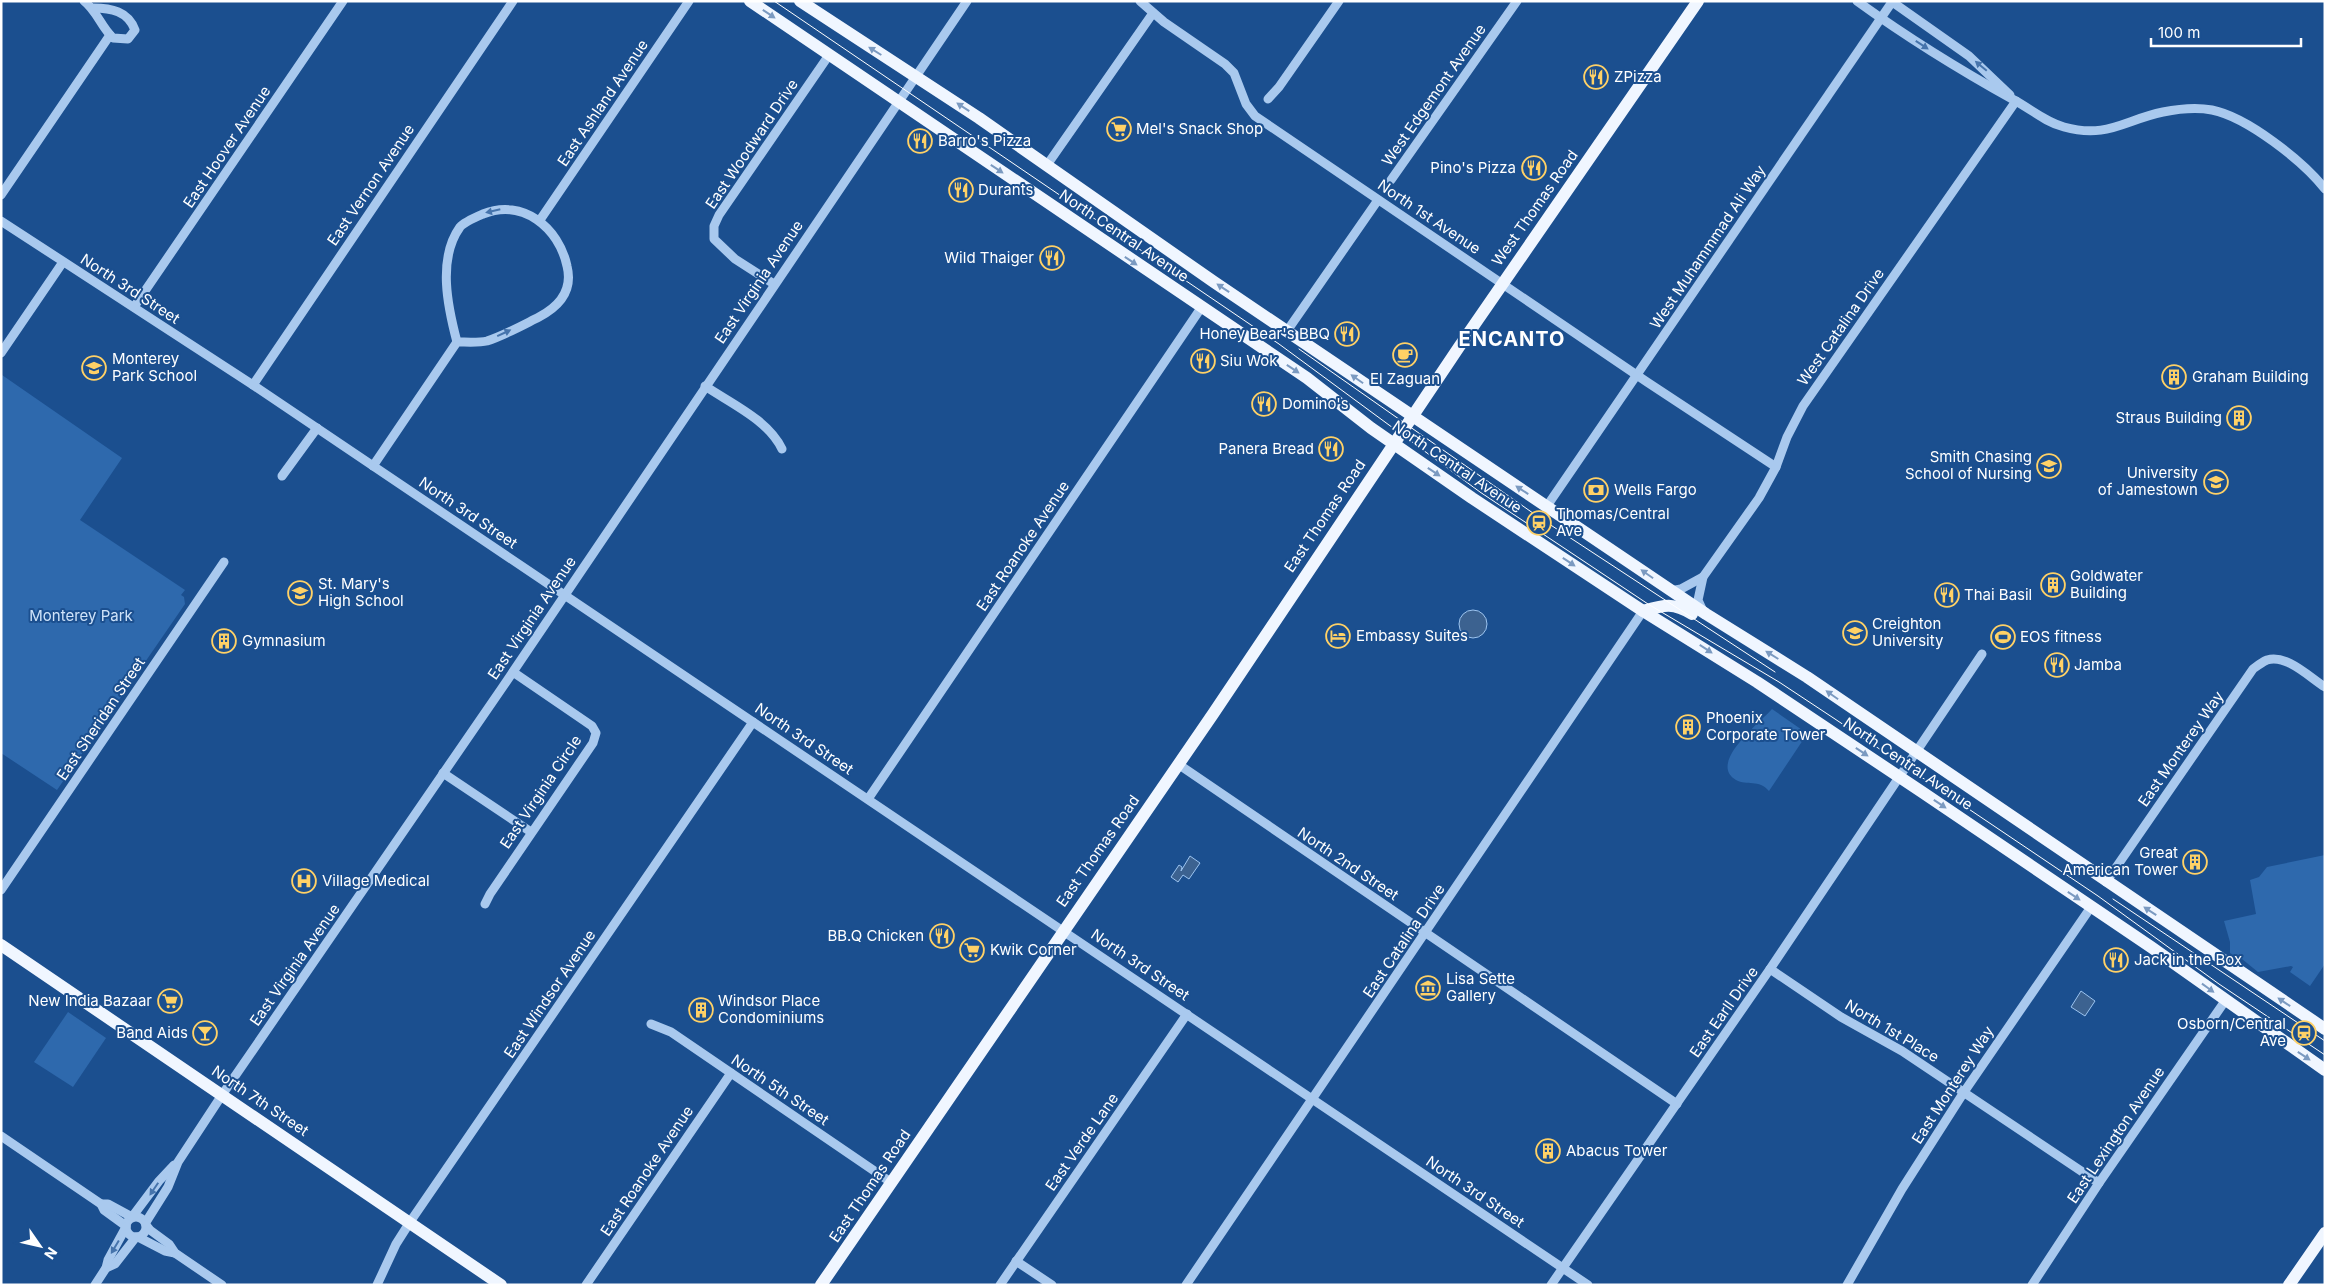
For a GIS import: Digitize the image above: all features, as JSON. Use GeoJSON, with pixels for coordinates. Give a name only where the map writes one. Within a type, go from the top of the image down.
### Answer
{"type":"FeatureCollection","features":[{"type":"Feature","properties":{"kind":"main road","name":"North Central Avenue"},"geometry":{"type":"LineString","coordinates":[[750,1],[1397,439],[1643,611],[1757,682],[2091,907],[2325,1070]]}},
{"type":"Feature","properties":{"kind":"main road","name":"North Central Avenue"},"geometry":{"type":"LineString","coordinates":[[800,1],[1047,165],[1124,221],[1670,591],[1807,677],[2106,882],[2325,1029]]}},
{"type":"Feature","properties":{"kind":"main road","name":"West Thomas Road"},"geometry":{"type":"LineString","coordinates":[[1397,439],[1698,1]]}},
{"type":"Feature","properties":{"kind":"main road","name":"East Thomas Road"},"geometry":{"type":"LineString","coordinates":[[822,1285],[1178,764],[1397,439]]}},
{"type":"Feature","properties":{"kind":"main road"},"geometry":{"type":"LineString","coordinates":[[1643,611],[1671,605],[1680,606],[1719,632],[1737,633]]}},
{"type":"Feature","properties":{"kind":"main road","name":"North 7th Street"},"geometry":{"type":"LineString","coordinates":[[1,946],[501,1285]]}},
{"type":"Feature","properties":{"kind":"main road"},"geometry":{"type":"LineString","coordinates":[[2289,1285],[2325,1233]]}},
{"type":"Feature","properties":{"kind":"street"},"geometry":{"type":"LineString","coordinates":[[84,1],[93,8],[102,26],[110,35],[119,40],[128,39],[134,30],[130,18],[106,8],[93,8]]}},
{"type":"Feature","properties":{"kind":"street","name":"East Hoover Avenue"},"geometry":{"type":"LineString","coordinates":[[134,307],[343,1]]}},
{"type":"Feature","properties":{"kind":"street","name":"East Vernon Avenue"},"geometry":{"type":"LineString","coordinates":[[253,385],[513,1]]}},
{"type":"Feature","properties":{"kind":"street","name":"East Ashland Avenue"},"geometry":{"type":"LineString","coordinates":[[540,220],[689,1]]}},
{"type":"Feature","properties":{"kind":"street","name":"East Virginia Avenue"},"geometry":{"type":"LineString","coordinates":[[132,1217],[160,1181],[178,1162],[967,1]]}},
{"type":"Feature","properties":{"kind":"street","name":"North 1st Avenue"},"geometry":{"type":"LineString","coordinates":[[1140,1],[1153,13],[1234,72],[1246,104],[1255,116],[1636,376],[1776,466]]}},
{"type":"Feature","properties":{"kind":"street"},"geometry":{"type":"LineString","coordinates":[[1268,99],[1279,88],[1339,1]]}},
{"type":"Feature","properties":{"kind":"street","name":"West Edgemont Avenue"},"geometry":{"type":"LineString","coordinates":[[1392,180],[1517,1]]}},
{"type":"Feature","properties":{"kind":"street"},"geometry":{"type":"LineString","coordinates":[[1857,1],[1881,19],[1955,67],[2016,101],[2042,118],[2078,131],[2096,131],[2119,128],[2161,113],[2182,109],[2214,110],[2242,123],[2297,158],[2325,188]]}},
{"type":"Feature","properties":{"kind":"street"},"geometry":{"type":"LineString","coordinates":[[1892,2],[1969,56],[1991,74],[2016,101]]}},
{"type":"Feature","properties":{"kind":"street","name":"West Muhammmad Ali Way"},"geometry":{"type":"LineString","coordinates":[[1547,506],[1892,2]]}},
{"type":"Feature","properties":{"kind":"street"},"geometry":{"type":"LineString","coordinates":[[1047,165],[1146,26],[1153,13]]}},
{"type":"Feature","properties":{"kind":"street"},"geometry":{"type":"LineString","coordinates":[[1,195],[110,35]]}},
{"type":"Feature","properties":{"kind":"street","name":"East Woodward Drive"},"geometry":{"type":"LineString","coordinates":[[774,284],[722,249],[714,239],[714,226],[719,215],[829,55]]}},
{"type":"Feature","properties":{"kind":"street","name":"West Catalina Drive"},"geometry":{"type":"LineString","coordinates":[[1706,614],[1698,600],[1703,577],[1759,498],[1776,466],[1787,436],[1804,406],[2016,101]]}},
{"type":"Feature","properties":{"kind":"street"},"geometry":{"type":"LineString","coordinates":[[1287,331],[1378,200]]}},
{"type":"Feature","properties":{"kind":"street"},"geometry":{"type":"LineString","coordinates":[[373,466],[457,342],[447,299],[447,282],[450,249],[460,226],[484,214],[502,209],[522,212],[540,220],[554,234],[564,253],[570,276],[565,297],[550,311],[486,341],[457,342]]}},
{"type":"Feature","properties":{"kind":"street","name":"North 3rd Street"},"geometry":{"type":"LineString","coordinates":[[1,221],[253,385],[1588,1285]]}},
{"type":"Feature","properties":{"kind":"street"},"geometry":{"type":"LineString","coordinates":[[1,353],[63,262]]}},
{"type":"Feature","properties":{"kind":"street","name":"East Roanoke Avenue"},"geometry":{"type":"LineString","coordinates":[[868,799],[1201,308]]}},
{"type":"Feature","properties":{"kind":"street"},"geometry":{"type":"LineString","coordinates":[[705,386],[766,427],[777,438],[782,449]]}},
{"type":"Feature","properties":{"kind":"street"},"geometry":{"type":"LineString","coordinates":[[282,476],[317,428]]}},
{"type":"Feature","properties":{"kind":"street","name":"East Sheridan Street"},"geometry":{"type":"LineString","coordinates":[[1,890],[224,562]]}},
{"type":"Feature","properties":{"kind":"street","name":"West Catalina Drive"},"geometry":{"type":"LineString","coordinates":[[1670,591],[1681,589],[1703,577]]}},
{"type":"Feature","properties":{"kind":"street","name":"East Catalina Drive"},"geometry":{"type":"LineString","coordinates":[[1186,1285],[1643,611]]}},
{"type":"Feature","properties":{"kind":"street","name":"East Earll Drive"},"geometry":{"type":"LineString","coordinates":[[1551,1285],[1770,969],[1982,654]]}},
{"type":"Feature","properties":{"kind":"street","name":"East Monterey Way"},"geometry":{"type":"LineString","coordinates":[[2106,882],[2253,669],[2266,660],[2288,662],[2325,687]]}},
{"type":"Feature","properties":{"kind":"street","name":"East Virginia Circle"},"geometry":{"type":"LineString","coordinates":[[485,904],[531,832],[593,743],[596,733],[592,726],[512,672]]}},
{"type":"Feature","properties":{"kind":"street","name":"East Windsor Avenue"},"geometry":{"type":"LineString","coordinates":[[377,1285],[390,1255],[410,1222],[753,722]]}},
{"type":"Feature","properties":{"kind":"street","name":"North 2nd Street"},"geometry":{"type":"LineString","coordinates":[[1178,764],[1677,1104]]}},
{"type":"Feature","properties":{"kind":"street"},"geometry":{"type":"LineString","coordinates":[[443,773],[531,832]]}},
{"type":"Feature","properties":{"kind":"street","name":"East Monterey Way"},"geometry":{"type":"LineString","coordinates":[[1847,1285],[1902,1189],[1964,1092],[2091,907]]}},
{"type":"Feature","properties":{"kind":"street","name":"North 1st Place"},"geometry":{"type":"LineString","coordinates":[[1770,969],[1841,1016],[1902,1051],[2099,1183]]}},
{"type":"Feature","properties":{"kind":"street","name":"East Lexington Avenue"},"geometry":{"type":"LineString","coordinates":[[2032,1285],[2099,1183],[2225,1001]]}},
{"type":"Feature","properties":{"kind":"street","name":"East Verde Lane"},"geometry":{"type":"LineString","coordinates":[[1000,1285],[1187,1014]]}},
{"type":"Feature","properties":{"kind":"street","name":"North 5th Street"},"geometry":{"type":"LineString","coordinates":[[651,1024],[666,1029],[892,1183]]}},
{"type":"Feature","properties":{"kind":"street","name":"East Roanoke Avenue"},"geometry":{"type":"LineString","coordinates":[[586,1285],[730,1073]]}},
{"type":"Feature","properties":{"kind":"street"},"geometry":{"type":"LineString","coordinates":[[1,1136],[101,1204],[104,1210],[126,1227],[128,1233],[165,1251],[175,1253]]}},
{"type":"Feature","properties":{"kind":"street","name":"East Virginia Avenue"},"geometry":{"type":"LineString","coordinates":[[146,1224],[168,1187],[178,1162]]}},
{"type":"Feature","properties":{"kind":"street"},"geometry":{"type":"LineString","coordinates":[[101,1204],[108,1204],[132,1217],[138,1216],[150,1230],[169,1244],[175,1253],[222,1285]]}},
{"type":"Feature","properties":{"kind":"street"},"geometry":{"type":"LineString","coordinates":[[95,1285],[106,1268],[108,1260],[132,1217]]}},
{"type":"Feature","properties":{"kind":"street"},"geometry":{"type":"LineString","coordinates":[[106,1268],[115,1264],[137,1237],[145,1231],[146,1224]]}},
{"type":"Feature","properties":{"kind":"street"},"geometry":{"type":"LineString","coordinates":[[1016,1261],[1052,1285]]}},
{"type":"Feature","properties":{"kind":"green space","name":"Monterey Park"},"geometry":{"type":"Polygon","coordinates":[[[2,375],[122,458],[80,520],[185,590],[181,595],[184,597],[185,604],[57,790],[1,753],[2,375]]]}},
{"type":"Feature","properties":{"kind":"green space"},"geometry":{"type":"Polygon","coordinates":[[[1772,709],[1805,732],[1803,735],[1805,737],[1769,791],[1761,785],[1736,780],[1729,773],[1728,764],[1732,753],[1739,743],[1772,709]]]}},
{"type":"Feature","properties":{"kind":"green space"},"geometry":{"type":"Polygon","coordinates":[[[2325,855],[2325,964],[2310,986],[2290,972],[2293,967],[2291,966],[2258,972],[2242,959],[2230,953],[2230,942],[2224,921],[2256,914],[2250,880],[2259,877],[2267,867],[2325,855]]]}},
{"type":"Feature","properties":{"kind":"green space"},"geometry":{"type":"Polygon","coordinates":[[[68,1012],[106,1038],[73,1087],[34,1062],[68,1012]]]}},
{"type":"Feature","properties":{"kind":"shaded area"},"geometry":{"type":"Polygon","coordinates":[[[1473,610],[1483,614],[1487,624],[1483,634],[1473,638],[1463,634],[1459,624],[1463,614],[1473,610]]]}},
{"type":"Feature","properties":{"kind":"shaded area"},"geometry":{"type":"Polygon","coordinates":[[[1190,856],[1200,863],[1189,879],[1183,875],[1178,882],[1171,877],[1179,865],[1182,867],[1181,871],[1190,856]]]}},
{"type":"Feature","properties":{"kind":"shaded area"},"geometry":{"type":"Polygon","coordinates":[[[2081,991],[2095,1001],[2085,1016],[2071,1007],[2081,991]]]}},
{"type":"Feature","properties":{"kind":"tram line"},"geometry":{"type":"LineString","coordinates":[[774,1],[1279,344],[1480,492],[1648,604],[1779,682],[1835,719],[2098,896],[2219,984],[2325,1055]]}},
{"type":"Feature","properties":{"kind":"tram line"},"geometry":{"type":"LineString","coordinates":[[1299,349],[1540,518],[1775,672]]}},
{"type":"Feature","properties":{"kind":"tram line"},"geometry":{"type":"LineString","coordinates":[[2113,899],[2325,1041]]}},
{"type":"Feature","properties":{"kind":"place","name":"ZPizza"},"geometry":{"type":"Point","coordinates":[1596,77]}},
{"type":"Feature","properties":{"kind":"place","name":"Mel's Snack Shop"},"geometry":{"type":"Point","coordinates":[1119,129]}},
{"type":"Feature","properties":{"kind":"place","name":"Barro's Pizza"},"geometry":{"type":"Point","coordinates":[920,141]}},
{"type":"Feature","properties":{"kind":"place","name":"Pino's Pizza"},"geometry":{"type":"Point","coordinates":[1534,168]}},
{"type":"Feature","properties":{"kind":"place","name":"Durants"},"geometry":{"type":"Point","coordinates":[961,190]}},
{"type":"Feature","properties":{"kind":"place","name":"Wild Thaiger"},"geometry":{"type":"Point","coordinates":[1052,258]}},
{"type":"Feature","properties":{"kind":"place","name":"Honey Bear's BBQ"},"geometry":{"type":"Point","coordinates":[1347,334]}},
{"type":"Feature","properties":{"kind":"place","name":"El Zaguan"},"geometry":{"type":"Point","coordinates":[1405,355]}},
{"type":"Feature","properties":{"kind":"place","name":"Siu Wok"},"geometry":{"type":"Point","coordinates":[1203,361]}},
{"type":"Feature","properties":{"kind":"place","name":"Monterey Park School"},"geometry":{"type":"Point","coordinates":[94,368]}},
{"type":"Feature","properties":{"kind":"place","name":"Graham Building"},"geometry":{"type":"Point","coordinates":[2174,377]}},
{"type":"Feature","properties":{"kind":"place","name":"Domino's"},"geometry":{"type":"Point","coordinates":[1264,404]}},
{"type":"Feature","properties":{"kind":"place","name":"Straus Building"},"geometry":{"type":"Point","coordinates":[2239,418]}},
{"type":"Feature","properties":{"kind":"place","name":"Panera Bread"},"geometry":{"type":"Point","coordinates":[1331,449]}},
{"type":"Feature","properties":{"kind":"place","name":"Smith Chasing School of Nursing"},"geometry":{"type":"Point","coordinates":[2049,466]}},
{"type":"Feature","properties":{"kind":"place","name":"University of Jamestown"},"geometry":{"type":"Point","coordinates":[2216,482]}},
{"type":"Feature","properties":{"kind":"place","name":"Wells Fargo"},"geometry":{"type":"Point","coordinates":[1596,490]}},
{"type":"Feature","properties":{"kind":"place","name":"Thomas/Central Ave"},"geometry":{"type":"Point","coordinates":[1539,523]}},
{"type":"Feature","properties":{"kind":"place","name":"Goldwater Building"},"geometry":{"type":"Point","coordinates":[2053,585]}},
{"type":"Feature","properties":{"kind":"place","name":"St. Mary's High School"},"geometry":{"type":"Point","coordinates":[300,593]}},
{"type":"Feature","properties":{"kind":"place","name":"Thai Basil"},"geometry":{"type":"Point","coordinates":[1947,595]}},
{"type":"Feature","properties":{"kind":"place","name":"Creighton University"},"geometry":{"type":"Point","coordinates":[1855,633]}},
{"type":"Feature","properties":{"kind":"place","name":"Embassy Suites"},"geometry":{"type":"Point","coordinates":[1338,636]}},
{"type":"Feature","properties":{"kind":"place","name":"EOS fitness"},"geometry":{"type":"Point","coordinates":[2003,637]}},
{"type":"Feature","properties":{"kind":"place","name":"Gymnasium"},"geometry":{"type":"Point","coordinates":[224,641]}},
{"type":"Feature","properties":{"kind":"place","name":"Jamba"},"geometry":{"type":"Point","coordinates":[2057,665]}},
{"type":"Feature","properties":{"kind":"place","name":"Phoenix Corporate Tower"},"geometry":{"type":"Point","coordinates":[1688,727]}},
{"type":"Feature","properties":{"kind":"place","name":"Great American Tower"},"geometry":{"type":"Point","coordinates":[2195,862]}},
{"type":"Feature","properties":{"kind":"place","name":"Village Medical"},"geometry":{"type":"Point","coordinates":[304,881]}},
{"type":"Feature","properties":{"kind":"place","name":"BB.Q Chicken"},"geometry":{"type":"Point","coordinates":[942,936]}},
{"type":"Feature","properties":{"kind":"place","name":"Kwik Corner"},"geometry":{"type":"Point","coordinates":[972,950]}},
{"type":"Feature","properties":{"kind":"place","name":"Jack in the Box"},"geometry":{"type":"Point","coordinates":[2116,960]}},
{"type":"Feature","properties":{"kind":"place","name":"Lisa Sette Gallery"},"geometry":{"type":"Point","coordinates":[1428,988]}},
{"type":"Feature","properties":{"kind":"place","name":"New India Bazaar"},"geometry":{"type":"Point","coordinates":[170,1001]}},
{"type":"Feature","properties":{"kind":"place","name":"Windsor Place Condominiums"},"geometry":{"type":"Point","coordinates":[701,1010]}},
{"type":"Feature","properties":{"kind":"place","name":"Band Aids"},"geometry":{"type":"Point","coordinates":[205,1033]}},
{"type":"Feature","properties":{"kind":"place","name":"Osborn/Central Ave"},"geometry":{"type":"Point","coordinates":[2304,1033]}},
{"type":"Feature","properties":{"kind":"place","name":"Abacus Tower"},"geometry":{"type":"Point","coordinates":[1548,1151]}},
{"type":"Feature","properties":{"kind":"district","name":"ENCANTO"},"geometry":{"type":"Point","coordinates":[1512,339]}}]}
